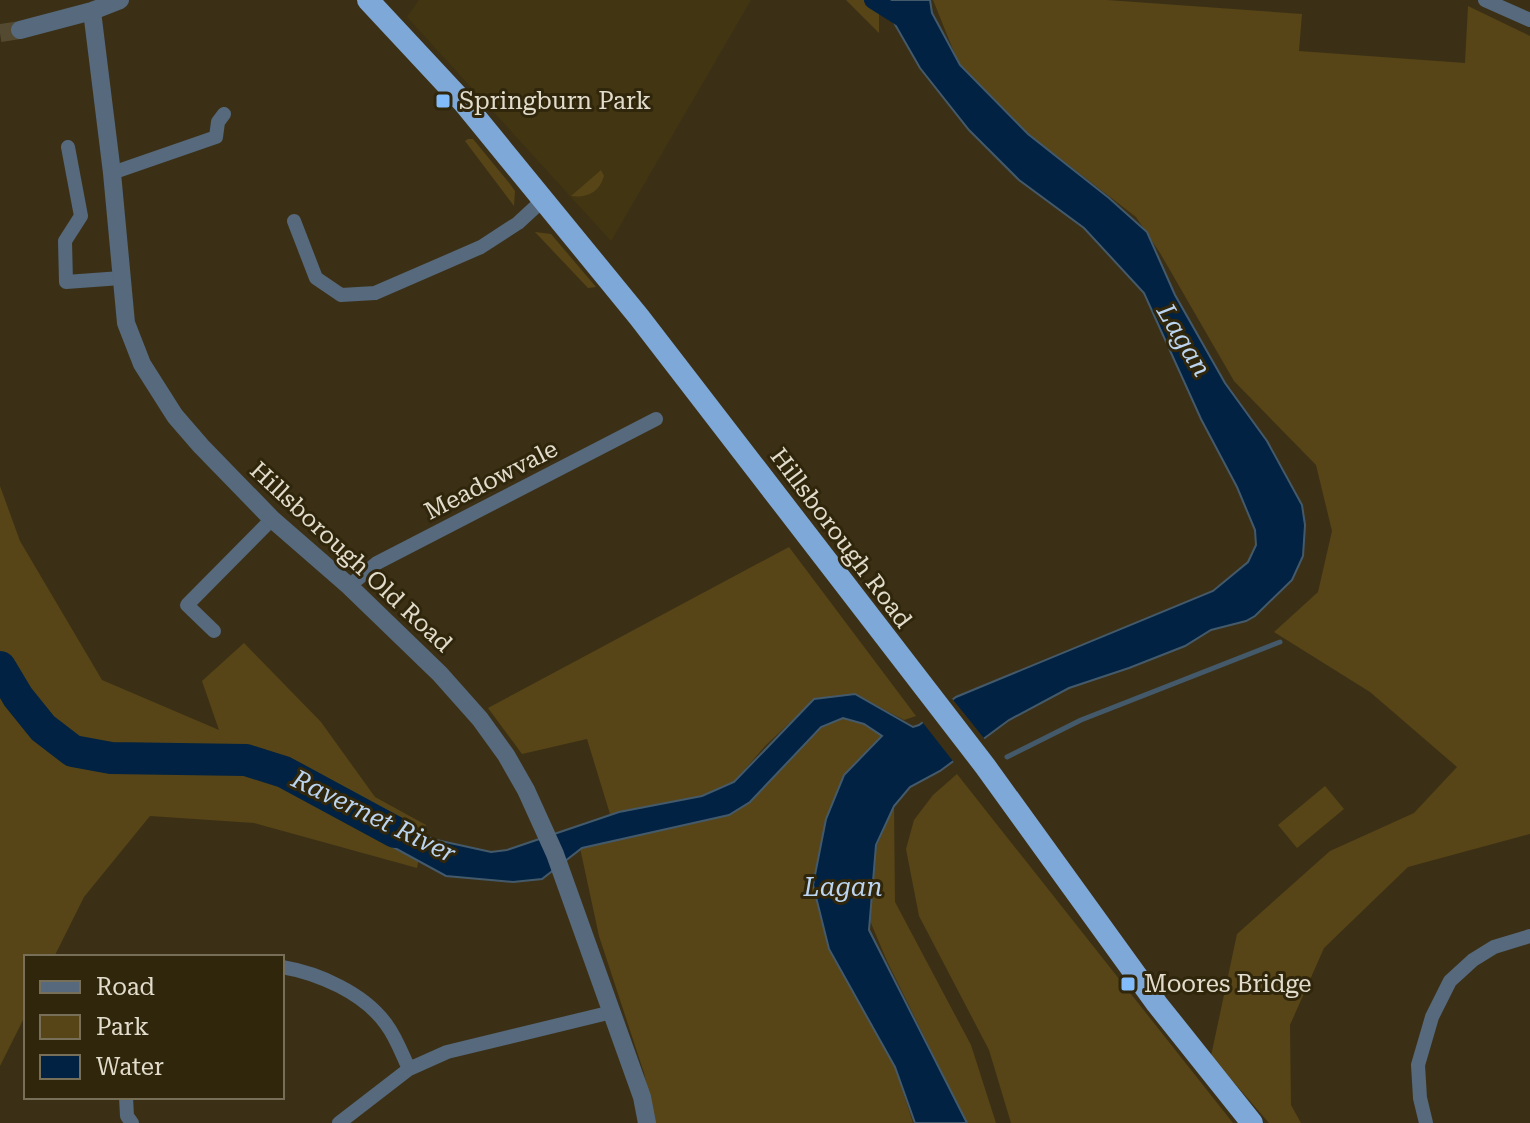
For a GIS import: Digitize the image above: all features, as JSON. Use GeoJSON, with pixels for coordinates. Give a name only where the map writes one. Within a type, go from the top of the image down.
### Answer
{"type":"FeatureCollection","features":[{"type":"Feature","properties":{"kind":"highway","name":"Hillsborough Road"},"geometry":{"type":"LineString","coordinates":[[368,0],[421,53],[544,199],[701,396],[1001,788],[1157,1004],[1252,1123]]}},
{"type":"Feature","properties":{"kind":"street"},"geometry":{"type":"LineString","coordinates":[[20,30],[92,11],[120,0]]}},
{"type":"Feature","properties":{"kind":"street"},"geometry":{"type":"LineString","coordinates":[[1485,0],[1530,20]]}},
{"type":"Feature","properties":{"kind":"street","name":"Hillsborough Old Road"},"geometry":{"type":"LineString","coordinates":[[92,11],[126,323],[142,364],[175,416],[201,446],[272,519],[349,586],[429,663],[480,719],[506,755],[540,818],[642,1097],[647,1123]]}},
{"type":"Feature","properties":{"kind":"street"},"geometry":{"type":"LineString","coordinates":[[112,173],[223,138],[218,122],[224,114]]}},
{"type":"Feature","properties":{"kind":"street"},"geometry":{"type":"LineString","coordinates":[[68,147],[81,216],[65,241],[66,282],[121,278]]}},
{"type":"Feature","properties":{"kind":"street"},"geometry":{"type":"LineString","coordinates":[[294,221],[316,278],[341,295],[375,293],[481,247],[518,223],[544,199]]}},
{"type":"Feature","properties":{"kind":"street","name":"Meadowvale"},"geometry":{"type":"LineString","coordinates":[[349,586],[377,563],[656,419]]}},
{"type":"Feature","properties":{"kind":"street"},"geometry":{"type":"LineString","coordinates":[[214,631],[187,605],[272,519]]}},
{"type":"Feature","properties":{"kind":"street"},"geometry":{"type":"LineString","coordinates":[[1426,1123],[1420,1098],[1418,1065],[1432,1017],[1450,981],[1473,960],[1494,947],[1530,936]]}},
{"type":"Feature","properties":{"kind":"street"},"geometry":{"type":"LineString","coordinates":[[284,967],[299,970],[336,986],[372,1007],[388,1025],[409,1069]]}},
{"type":"Feature","properties":{"kind":"street"},"geometry":{"type":"LineString","coordinates":[[340,1123],[409,1069],[447,1052],[612,1012]]}},
{"type":"Feature","properties":{"kind":"street"},"geometry":{"type":"LineString","coordinates":[[126,1099],[127,1116],[132,1123]]}},
{"type":"Feature","properties":{"kind":"shaded area"},"geometry":{"type":"Polygon","coordinates":[[[419,0],[751,0],[611,241],[407,17],[419,0]]]}},
{"type":"Feature","properties":{"kind":"green space"},"geometry":{"type":"Polygon","coordinates":[[[846,0],[879,0],[879,33],[846,0]]]}},
{"type":"Feature","properties":{"kind":"green space"},"geometry":{"type":"Polygon","coordinates":[[[933,0],[1107,0],[1302,14],[1299,51],[1465,63],[1468,6],[1530,36],[1530,834],[1408,867],[1324,948],[1290,1025],[1291,1105],[1301,1123],[1269,1123],[1211,1056],[1237,934],[1330,851],[1414,813],[1457,767],[1370,692],[1274,632],[1318,592],[1332,531],[1316,465],[1234,381],[1136,217],[1017,125],[958,62],[933,0]]]}},
{"type":"Feature","properties":{"kind":"green space"},"geometry":{"type":"Polygon","coordinates":[[[473,139],[515,191],[514,206],[465,141],[473,139]]]}},
{"type":"Feature","properties":{"kind":"green space"},"geometry":{"type":"Polygon","coordinates":[[[601,170],[604,176],[596,190],[587,195],[571,196],[601,170]]]}},
{"type":"Feature","properties":{"kind":"green space"},"geometry":{"type":"Polygon","coordinates":[[[535,232],[551,234],[596,287],[588,288],[535,232]]]}},
{"type":"Feature","properties":{"kind":"green space"},"geometry":{"type":"Polygon","coordinates":[[[0,486],[20,541],[102,680],[219,730],[202,681],[244,643],[321,722],[375,797],[426,825],[417,868],[254,823],[150,816],[84,897],[55,955],[24,955],[24,1018],[0,1066],[0,486]]]}},
{"type":"Feature","properties":{"kind":"green space"},"geometry":{"type":"Polygon","coordinates":[[[789,547],[916,716],[904,720],[855,694],[815,699],[765,746],[734,782],[702,796],[610,814],[587,739],[522,754],[488,708],[789,547]]]}},
{"type":"Feature","properties":{"kind":"green space"},"geometry":{"type":"Polygon","coordinates":[[[843,718],[866,725],[882,736],[844,775],[829,949],[895,1067],[913,1123],[655,1123],[644,1073],[599,936],[580,848],[729,815],[750,802],[821,727],[843,718]]]}},
{"type":"Feature","properties":{"kind":"green space"},"geometry":{"type":"Polygon","coordinates":[[[957,774],[1233,1123],[1011,1123],[989,1050],[919,916],[906,849],[914,820],[933,795],[957,774]]]}},
{"type":"Feature","properties":{"kind":"green space"},"geometry":{"type":"Polygon","coordinates":[[[1325,786],[1344,809],[1297,848],[1278,825],[1325,786]]]}},
{"type":"Feature","properties":{"kind":"green space"},"geometry":{"type":"Polygon","coordinates":[[[894,806],[895,902],[971,1045],[996,1123],[967,1123],[887,961],[865,909],[876,848],[894,806]]]}},
{"type":"Feature","properties":{"kind":"water","name":"Lagan"},"geometry":{"type":"Polygon","coordinates":[[[881,0],[930,0],[932,13],[960,65],[1028,134],[1147,232],[1175,295],[1225,383],[1267,441],[1302,505],[1305,525],[1303,556],[1292,580],[1255,616],[1211,630],[1185,646],[1129,668],[1069,688],[1009,720],[940,771],[910,787],[894,806],[876,845],[869,930],[967,1123],[915,1123],[895,1067],[829,949],[813,885],[826,819],[844,775],[882,736],[864,724],[843,718],[821,727],[750,802],[729,815],[582,848],[542,879],[513,882],[446,876],[349,823],[363,800],[432,839],[491,852],[507,850],[619,812],[702,796],[734,782],[814,699],[855,694],[913,727],[956,697],[1213,591],[1248,562],[1256,545],[1255,530],[1144,293],[1084,228],[1019,180],[969,130],[920,68],[881,0]]]}},
{"type":"Feature","properties":{"kind":"pier"},"geometry":{"type":"Polygon","coordinates":[[[950,696],[987,742],[956,765],[920,719],[950,696]]]}},
{"type":"Feature","properties":{"kind":"waterway"},"geometry":{"type":"LineString","coordinates":[[873,0],[900,17]]}},
{"type":"Feature","properties":{"kind":"waterway"},"geometry":{"type":"LineString","coordinates":[[1007,757],[1081,720],[1280,642]]}},
{"type":"Feature","properties":{"kind":"waterway","name":"Ravernet River"},"geometry":{"type":"LineString","coordinates":[[0,667],[18,697],[43,728],[73,751],[111,758],[246,760],[284,772],[395,832]]}},
{"type":"Feature","properties":{"kind":"tunnel"},"geometry":{"type":"LineString","coordinates":[[0,33],[20,30]]}},
{"type":"Feature","properties":{"kind":"place","name":"Springburn Park"},"geometry":{"type":"Point","coordinates":[443,101]}},
{"type":"Feature","properties":{"kind":"place","name":"Moores Bridge"},"geometry":{"type":"Point","coordinates":[1128,984]}}]}
